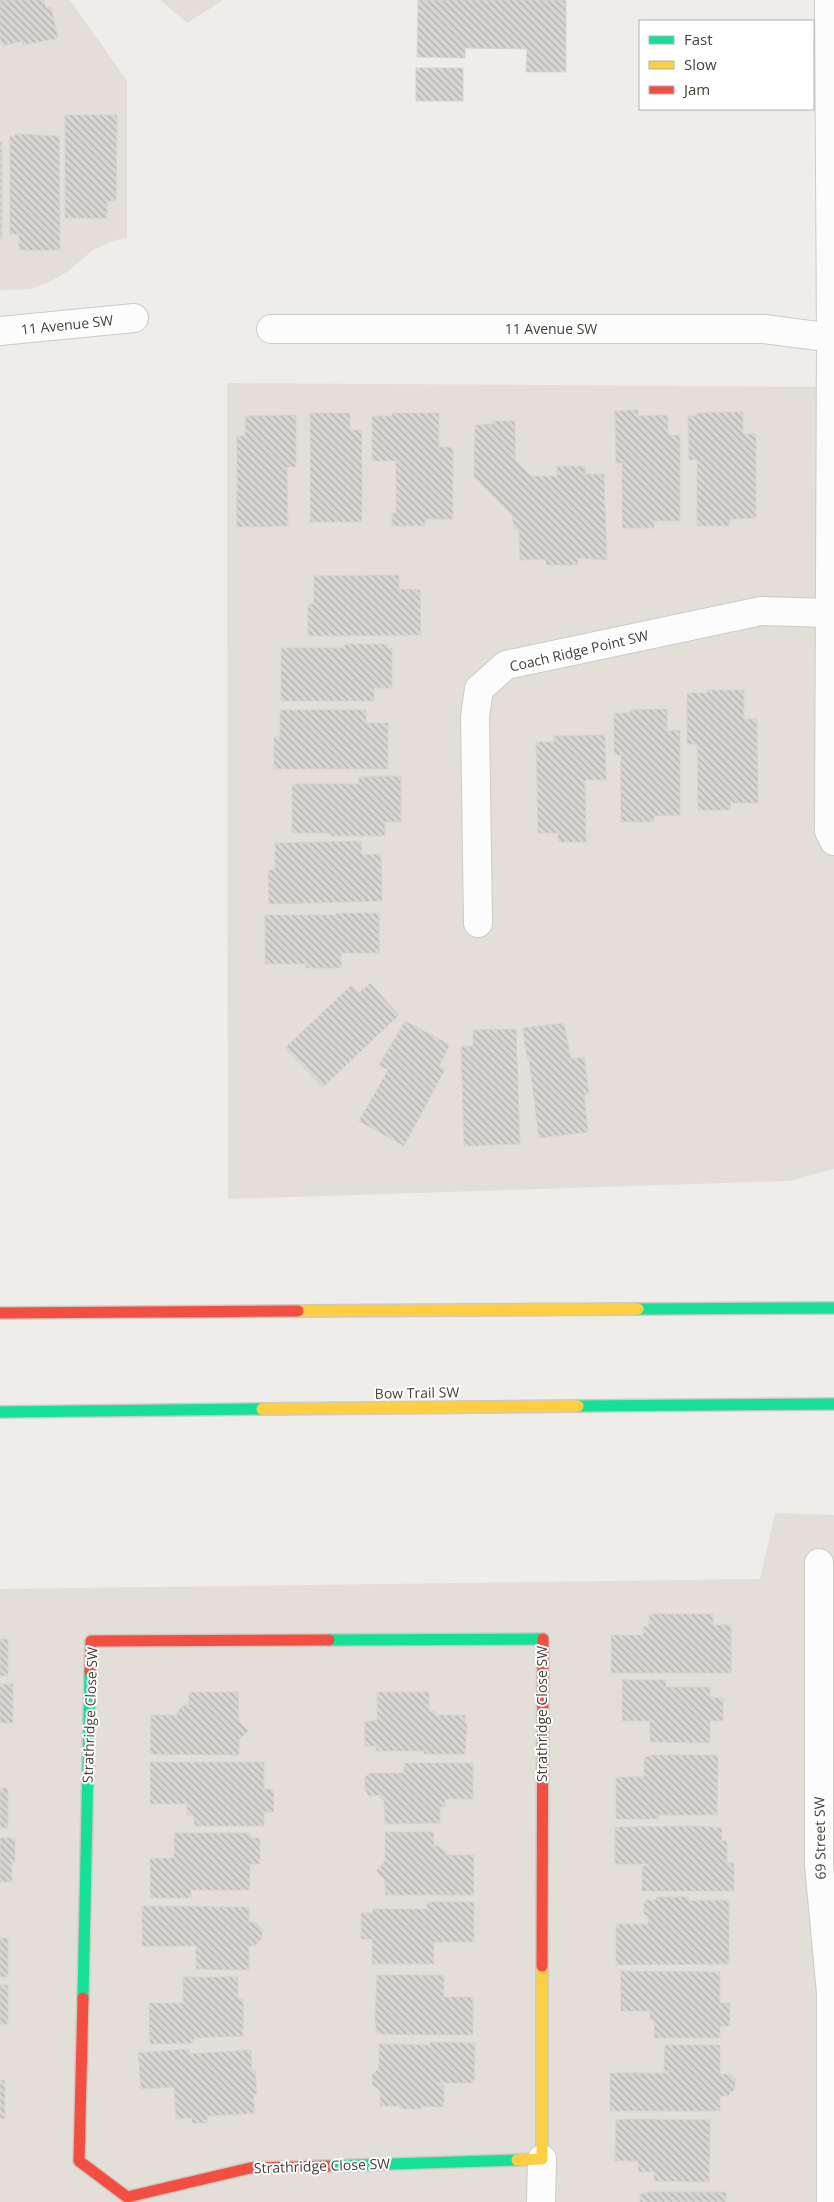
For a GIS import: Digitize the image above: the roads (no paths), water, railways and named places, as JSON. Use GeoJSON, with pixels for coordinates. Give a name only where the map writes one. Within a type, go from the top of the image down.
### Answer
{"type":"FeatureCollection","features":[{"type":"Feature","properties":{"kind":"street"},"geometry":{"type":"LineString","coordinates":[[829,0],[832,338],[829,831],[834,841]]}},
{"type":"Feature","properties":{"kind":"street","name":"11 Avenue SW"},"geometry":{"type":"LineString","coordinates":[[0,331],[134,318]]}},
{"type":"Feature","properties":{"kind":"street","name":"11 Avenue SW"},"geometry":{"type":"LineString","coordinates":[[271,329],[764,329],[832,338]]}},
{"type":"Feature","properties":{"kind":"street","name":"Coach Ridge Point SW"},"geometry":{"type":"LineString","coordinates":[[478,923],[475,717],[479,689],[492,677],[506,665],[526,660],[761,611],[829,613]]}},
{"type":"Feature","properties":{"kind":"street"},"geometry":{"type":"LineString","coordinates":[[0,1313],[834,1308]]}},
{"type":"Feature","properties":{"kind":"street","name":"Bow Trail SW"},"geometry":{"type":"LineString","coordinates":[[0,1412],[834,1404]]}},
{"type":"Feature","properties":{"kind":"street","name":"69 Street SW"},"geometry":{"type":"LineString","coordinates":[[819,1563],[819,1864],[830,1993],[831,2202]]}},
{"type":"Feature","properties":{"kind":"street","name":"Strathridge Close SW"},"geometry":{"type":"LineString","coordinates":[[541,2202],[542,2159],[543,1638],[91,1641],[79,2161],[127,2196],[250,2168],[542,2159]]}}]}
